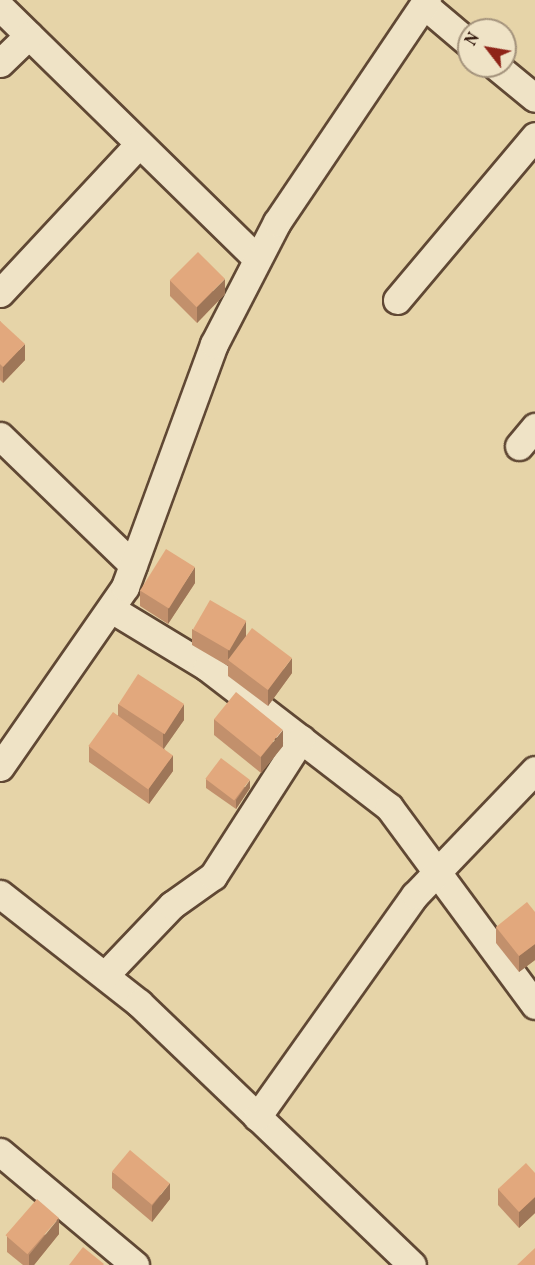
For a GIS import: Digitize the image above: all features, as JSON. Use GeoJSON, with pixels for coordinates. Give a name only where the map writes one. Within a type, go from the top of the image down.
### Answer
{"type":"FeatureCollection","features":[{"type":"Feature","properties":{"kind":"street"},"geometry":{"type":"LineString","coordinates":[[0,767],[113,610],[133,565],[214,344],[257,259],[303,179],[425,3],[457,32]]}},
{"type":"Feature","properties":{"kind":"street"},"geometry":{"type":"LineString","coordinates":[[0,7],[257,259]]}},
{"type":"Feature","properties":{"kind":"street"},"geometry":{"type":"LineString","coordinates":[[0,63],[29,35]]}},
{"type":"Feature","properties":{"kind":"street"},"geometry":{"type":"LineString","coordinates":[[511,78],[535,98]]}},
{"type":"Feature","properties":{"kind":"street"},"geometry":{"type":"LineString","coordinates":[[397,300],[535,136]]}},
{"type":"Feature","properties":{"kind":"street"},"geometry":{"type":"LineString","coordinates":[[0,293],[139,144]]}},
{"type":"Feature","properties":{"kind":"street"},"geometry":{"type":"LineString","coordinates":[[3,445],[133,565]]}},
{"type":"Feature","properties":{"kind":"street"},"geometry":{"type":"LineString","coordinates":[[113,610],[207,667],[389,807],[438,868],[534,1000]]}},
{"type":"Feature","properties":{"kind":"street"},"geometry":{"type":"LineString","coordinates":[[105,975],[172,905],[213,876],[302,739]]}},
{"type":"Feature","properties":{"kind":"street"},"geometry":{"type":"LineString","coordinates":[[258,1117],[438,868],[535,770]]}},
{"type":"Feature","properties":{"kind":"street"},"geometry":{"type":"LineString","coordinates":[[0,894],[105,975],[258,1117],[412,1265]]}},
{"type":"Feature","properties":{"kind":"street"},"geometry":{"type":"LineString","coordinates":[[0,1152],[135,1265]]}},
{"type":"Feature","properties":{"kind":"building"},"geometry":{"type":"Polygon","coordinates":[[[198,252],[225,279],[197,307],[170,280],[198,252]]]}},
{"type":"Feature","properties":{"kind":"building"},"geometry":{"type":"Polygon","coordinates":[[[0,321],[25,344],[3,367],[0,364],[0,321]]]}},
{"type":"Feature","properties":{"kind":"building"},"geometry":{"type":"Polygon","coordinates":[[[166,549],[195,567],[169,609],[140,591],[166,549]]]}},
{"type":"Feature","properties":{"kind":"building"},"geometry":{"type":"Polygon","coordinates":[[[210,600],[246,621],[229,650],[193,629],[210,600]]]}},
{"type":"Feature","properties":{"kind":"building"},"geometry":{"type":"Polygon","coordinates":[[[252,628],[292,658],[268,690],[228,660],[252,628]]]}},
{"type":"Feature","properties":{"kind":"building"},"geometry":{"type":"Polygon","coordinates":[[[138,674],[184,704],[165,734],[118,704],[138,674]]]}},
{"type":"Feature","properties":{"kind":"building"},"geometry":{"type":"Polygon","coordinates":[[[236,692],[283,730],[261,757],[214,719],[236,692]]]}},
{"type":"Feature","properties":{"kind":"building"},"geometry":{"type":"Polygon","coordinates":[[[113,712],[173,755],[148,789],[88,746],[113,712]]]}},
{"type":"Feature","properties":{"kind":"building"},"geometry":{"type":"Polygon","coordinates":[[[221,758],[250,780],[234,800],[205,779],[221,758]]]}},
{"type":"Feature","properties":{"kind":"building"},"geometry":{"type":"Polygon","coordinates":[[[527,902],[535,912],[535,944],[519,956],[496,927],[527,902]]]}},
{"type":"Feature","properties":{"kind":"building"},"geometry":{"type":"Polygon","coordinates":[[[130,1150],[170,1183],[152,1205],[112,1171],[130,1150]]]}},
{"type":"Feature","properties":{"kind":"building"},"geometry":{"type":"Polygon","coordinates":[[[526,1163],[535,1173],[535,1197],[519,1212],[498,1189],[526,1163]]]}},
{"type":"Feature","properties":{"kind":"building"},"geometry":{"type":"Polygon","coordinates":[[[37,1199],[59,1218],[27,1254],[6,1235],[37,1199]]]}},
{"type":"Feature","properties":{"kind":"building"},"geometry":{"type":"Polygon","coordinates":[[[83,1247],[104,1264],[69,1265],[83,1247]]]}},
{"type":"Feature","properties":{"kind":"building"},"geometry":{"type":"Polygon","coordinates":[[[535,1248],[535,1265],[517,1265],[535,1248]]]}}]}
